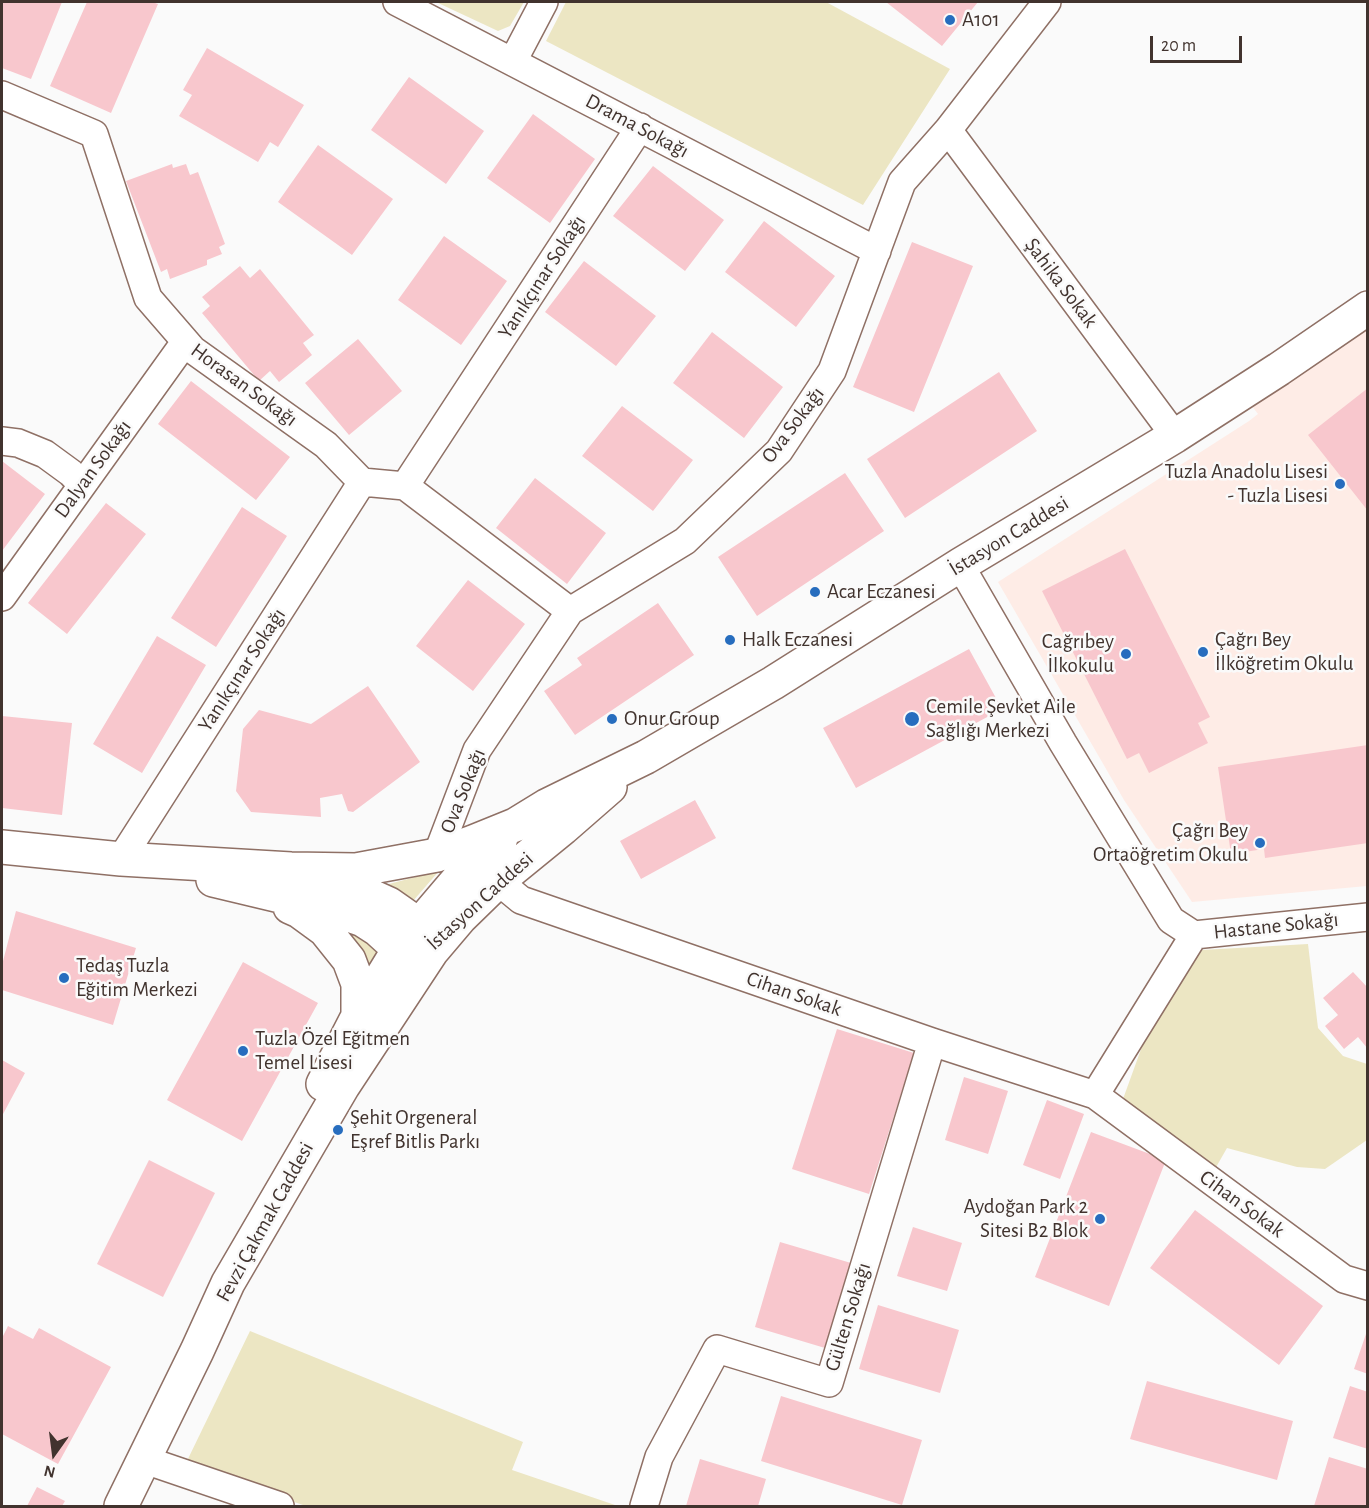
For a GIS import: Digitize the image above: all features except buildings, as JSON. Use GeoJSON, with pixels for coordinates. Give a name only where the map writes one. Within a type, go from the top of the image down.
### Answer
{"type":"FeatureCollection","features":[{"type":"Feature","properties":{"kind":"street","name":"Drama Sokağı"},"geometry":{"type":"LineString","coordinates":[[397,2],[877,251]]}},
{"type":"Feature","properties":{"kind":"street"},"geometry":{"type":"LineString","coordinates":[[513,61],[544,2]]}},
{"type":"Feature","properties":{"kind":"street","name":"Ova Sokağı"},"geometry":{"type":"LineString","coordinates":[[437,855],[477,750],[570,611],[684,541],[779,451],[832,371],[902,182],[948,130],[1047,2]]}},
{"type":"Feature","properties":{"kind":"street","name":"Horasan Sokağı"},"geometry":{"type":"LineString","coordinates":[[2,95],[94,134],[148,297],[194,350],[326,445],[362,482]]}},
{"type":"Feature","properties":{"kind":"street","name":"Yanıkçınar Sokağı"},"geometry":{"type":"LineString","coordinates":[[405,486],[640,127]]}},
{"type":"Feature","properties":{"kind":"street","name":"Şahika Sokak"},"geometry":{"type":"LineString","coordinates":[[948,130],[1175,436]]}},
{"type":"Feature","properties":{"kind":"street","name":"İstasyon Caddesi"},"geometry":{"type":"LineString","coordinates":[[2,847],[121,859],[291,869],[356,870],[437,855],[473,842],[515,825],[546,806],[646,757],[773,683],[960,565],[1175,436],[1368,308]]}},
{"type":"Feature","properties":{"kind":"street","name":"Dalyan Sokağı"},"geometry":{"type":"LineString","coordinates":[[2,597],[186,342]]}},
{"type":"Feature","properties":{"kind":"street"},"geometry":{"type":"LineString","coordinates":[[2,441],[18,443],[45,454],[71,473],[82,485]]}},
{"type":"Feature","properties":{"kind":"street"},"geometry":{"type":"LineString","coordinates":[[362,482],[405,486],[570,611]]}},
{"type":"Feature","properties":{"kind":"street","name":"Yanıkçınar Sokağı"},"geometry":{"type":"LineString","coordinates":[[121,859],[362,482]]}},
{"type":"Feature","properties":{"kind":"street","name":"Hastane Sokağı"},"geometry":{"type":"LineString","coordinates":[[960,565],[1063,743],[1171,920],[1194,935],[1368,917]]}},
{"type":"Feature","properties":{"kind":"street","name":"İstasyon Caddesi"},"geometry":{"type":"LineString","coordinates":[[121,859],[326,907],[363,920],[399,949],[407,954],[417,955],[426,938],[460,918],[498,881],[646,757]]}},
{"type":"Feature","properties":{"kind":"street"},"geometry":{"type":"LineString","coordinates":[[291,869],[358,890],[389,904],[426,938],[473,862],[515,825]]}},
{"type":"Feature","properties":{"kind":"street","name":"Cihan Sokak"},"geometry":{"type":"LineString","coordinates":[[498,881],[520,900],[932,1042],[1095,1095],[1344,1279],[1365,1285]]}},
{"type":"Feature","properties":{"kind":"street"},"geometry":{"type":"LineString","coordinates":[[254,890],[299,911],[325,930],[340,948],[349,960],[358,984],[358,1016]]}},
{"type":"Feature","properties":{"kind":"street"},"geometry":{"type":"LineString","coordinates":[[1095,1095],[1194,935]]}},
{"type":"Feature","properties":{"kind":"street","name":"Fevzi Çakmak Caddesi"},"geometry":{"type":"LineString","coordinates":[[121,1506],[228,1283],[426,938]]}},
{"type":"Feature","properties":{"kind":"street"},"geometry":{"type":"LineString","coordinates":[[228,1283],[330,1069],[358,1016],[399,949]]}},
{"type":"Feature","properties":{"kind":"street","name":"Gülten Sokağı"},"geometry":{"type":"LineString","coordinates":[[644,1506],[659,1457],[717,1349],[829,1383],[932,1042]]}},
{"type":"Feature","properties":{"kind":"street"},"geometry":{"type":"LineString","coordinates":[[145,1460],[280,1506]]}},
{"type":"Feature","properties":{"kind":"shaded area"},"geometry":{"type":"Polygon","coordinates":[[[436,2],[524,2],[510,26],[498,31],[436,2]]]}},
{"type":"Feature","properties":{"kind":"shaded area"},"geometry":{"type":"Polygon","coordinates":[[[566,2],[826,2],[950,69],[863,205],[546,41],[566,2]]]}},
{"type":"Feature","properties":{"kind":"shaded area","name":"Çağrı Bey İlköğretim Okulu"},"geometry":{"type":"Polygon","coordinates":[[[1367,325],[1367,886],[1192,902],[1124,800],[998,582],[1249,421],[1258,414],[1249,402],[1367,325]]]}},
{"type":"Feature","properties":{"kind":"shaded area"},"geometry":{"type":"Polygon","coordinates":[[[439,871],[413,901],[385,885],[439,871]]]}},
{"type":"Feature","properties":{"kind":"shaded area"},"geometry":{"type":"Polygon","coordinates":[[[332,923],[383,948],[366,981],[332,923]]]}},
{"type":"Feature","properties":{"kind":"shaded area"},"geometry":{"type":"Polygon","coordinates":[[[1308,944],[1318,1028],[1343,1056],[1367,1064],[1367,1140],[1325,1169],[1297,1167],[1227,1148],[1215,1169],[1123,1099],[1144,1041],[1202,950],[1308,944]]]}},
{"type":"Feature","properties":{"kind":"shaded area"},"geometry":{"type":"Polygon","coordinates":[[[250,1331],[523,1442],[512,1470],[618,1506],[306,1506],[185,1465],[250,1331]]]}},
{"type":"Feature","properties":{"kind":"place","name":"A101"},"geometry":{"type":"Point","coordinates":[950,20]}},
{"type":"Feature","properties":{"kind":"place","name":"Tuzla Anadolu Lisesi - Tuzla Lisesi"},"geometry":{"type":"Point","coordinates":[1340,484]}},
{"type":"Feature","properties":{"kind":"place","name":"Acar Eczanesi"},"geometry":{"type":"Point","coordinates":[815,592]}},
{"type":"Feature","properties":{"kind":"place","name":"Halk Eczanesi"},"geometry":{"type":"Point","coordinates":[730,640]}},
{"type":"Feature","properties":{"kind":"place","name":"Çağrı Bey İlköğretim Okulu"},"geometry":{"type":"Point","coordinates":[1203,652]}},
{"type":"Feature","properties":{"kind":"place","name":"Cağrıbey İlkokulu"},"geometry":{"type":"Point","coordinates":[1126,654]}},
{"type":"Feature","properties":{"kind":"place","name":"Onur Group"},"geometry":{"type":"Point","coordinates":[612,719]}},
{"type":"Feature","properties":{"kind":"place","name":"Cemile Şevket Aile Sağlığı Merkezi"},"geometry":{"type":"Point","coordinates":[912,719]}},
{"type":"Feature","properties":{"kind":"place","name":"Çağrı Bey Ortaöğretim Okulu"},"geometry":{"type":"Point","coordinates":[1260,843]}},
{"type":"Feature","properties":{"kind":"place","name":"Tedaş Tuzla Eğitim Merkezi"},"geometry":{"type":"Point","coordinates":[64,978]}},
{"type":"Feature","properties":{"kind":"place","name":"Tuzla Özel Eğitmen Temel Lisesi"},"geometry":{"type":"Point","coordinates":[243,1051]}},
{"type":"Feature","properties":{"kind":"place","name":"Şehit Orgeneral Eşref Bitlis Parkı"},"geometry":{"type":"Point","coordinates":[338,1130]}},
{"type":"Feature","properties":{"kind":"place","name":"Aydoğan Park 2 Sitesi B2 Blok"},"geometry":{"type":"Point","coordinates":[1100,1219]}}]}
